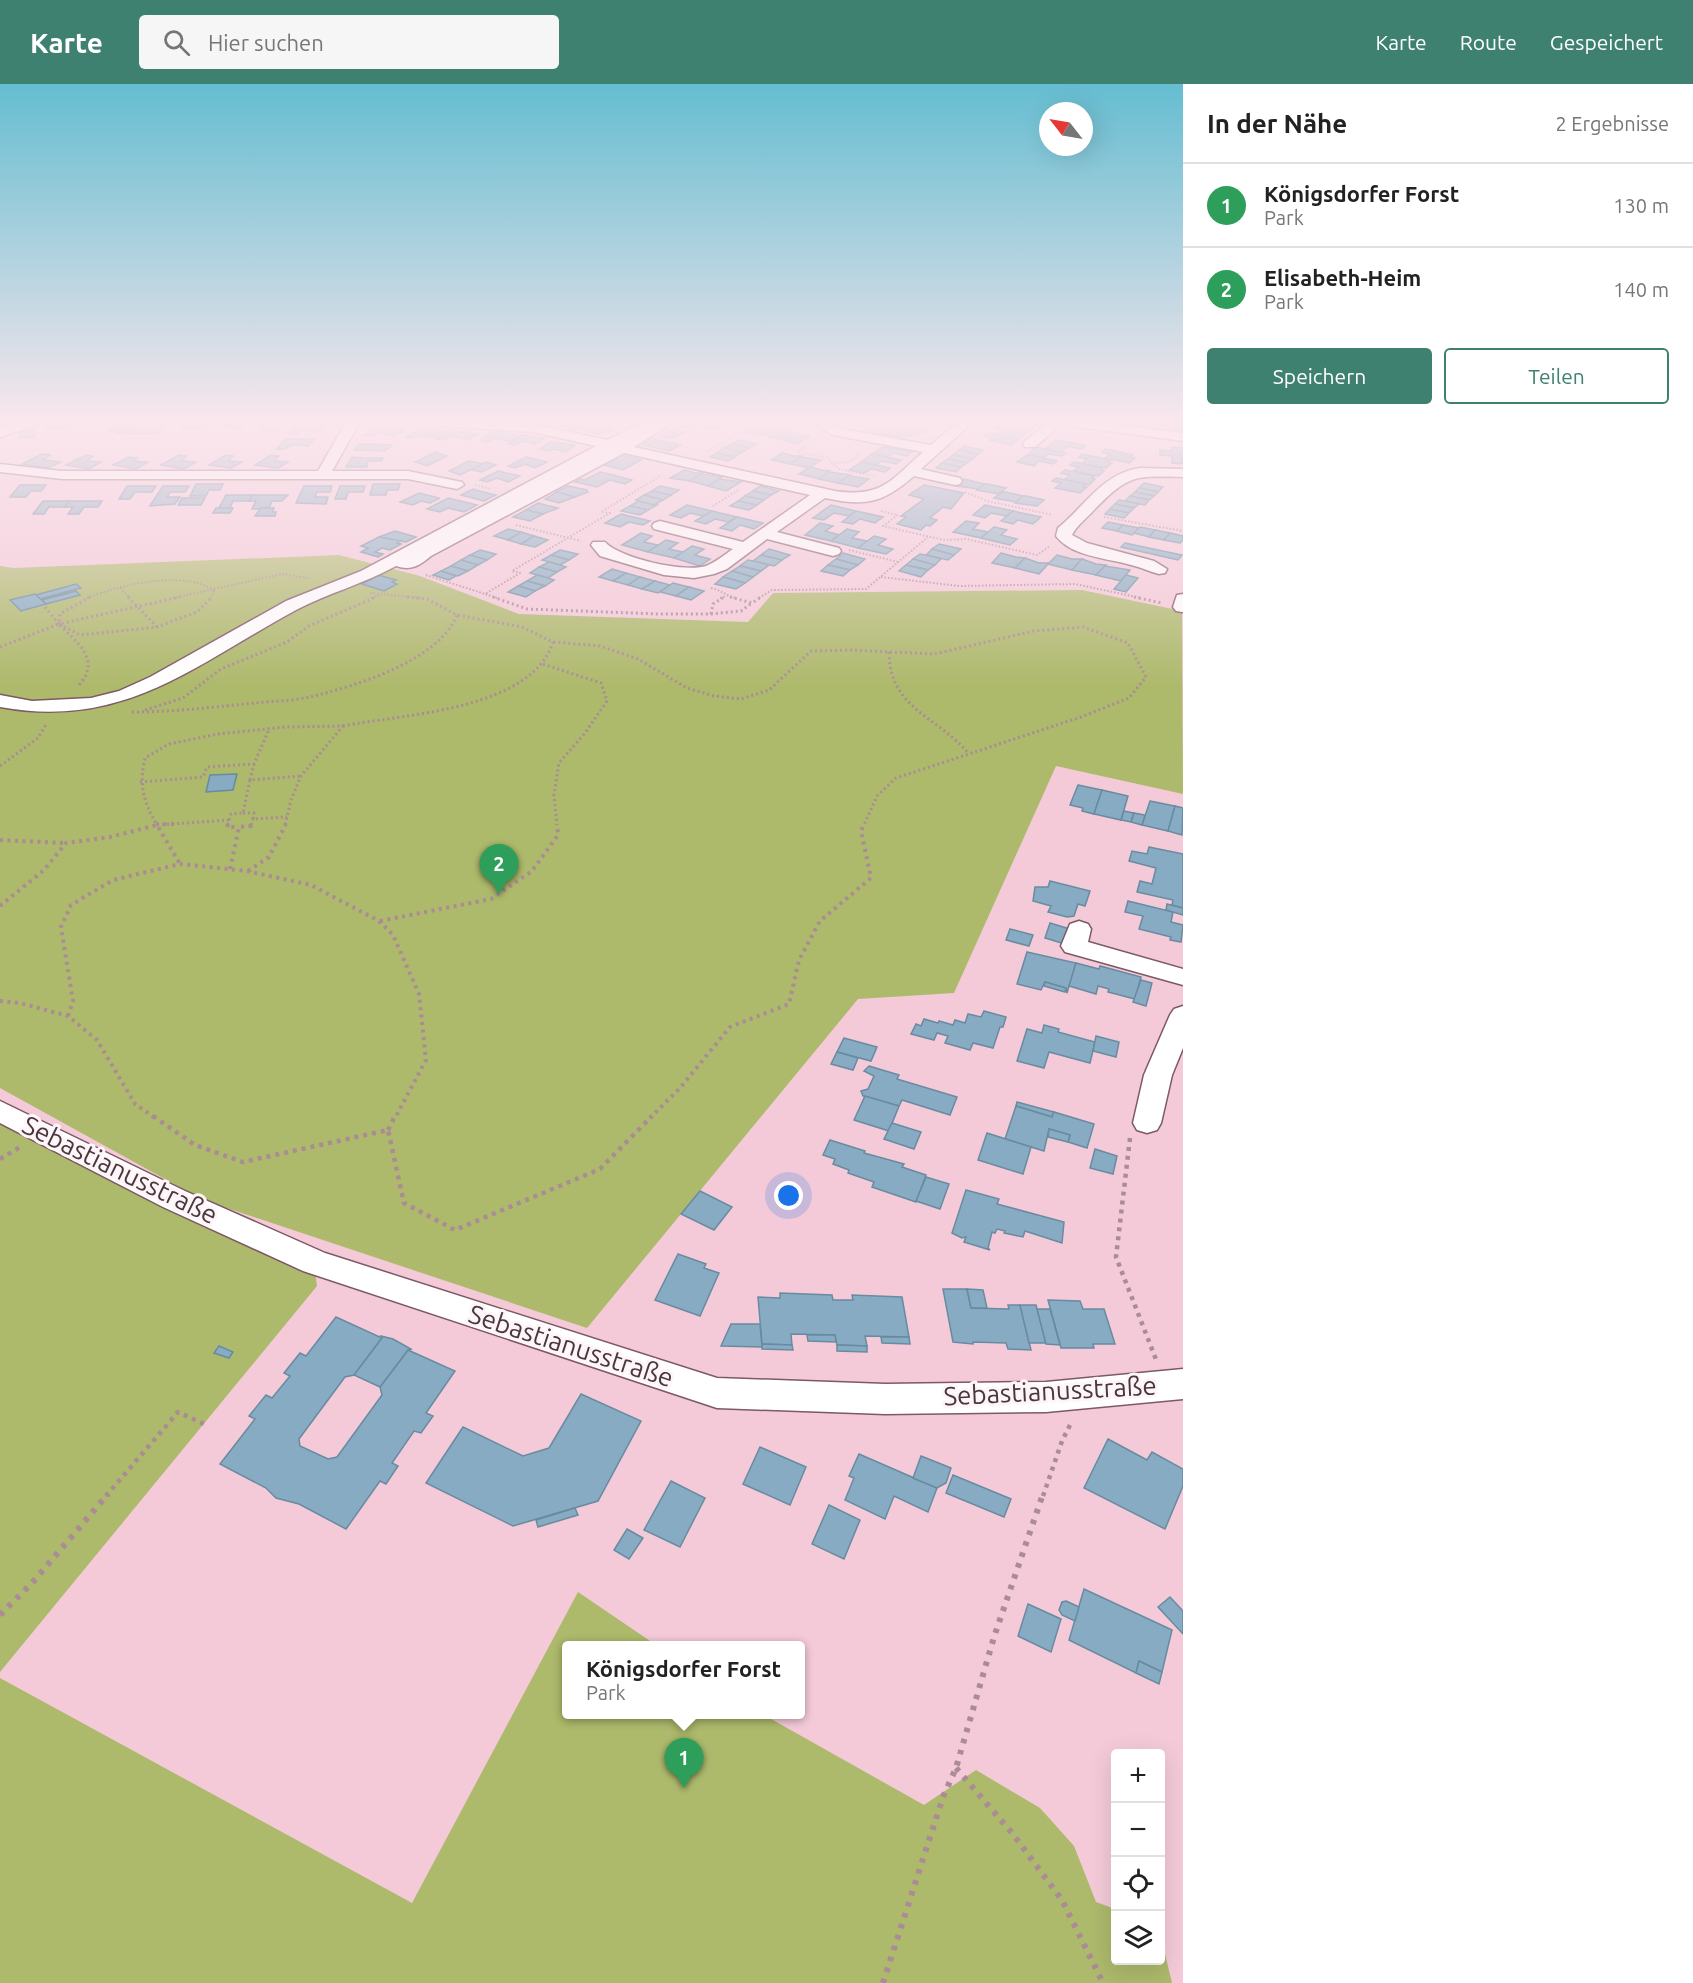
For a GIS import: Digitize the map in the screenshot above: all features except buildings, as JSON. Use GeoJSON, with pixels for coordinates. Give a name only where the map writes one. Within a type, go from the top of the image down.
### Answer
{"type":"FeatureCollection","features":[{"type":"Feature","properties":{"kind":"street"},"geometry":{"type":"LineString","coordinates":[[405,561],[498,511]]}},
{"type":"Feature","properties":{"kind":"street"},"geometry":{"type":"LineString","coordinates":[[0,701],[32,707],[91,704],[126,695],[157,681],[292,605],[405,561],[502,511]]}},
{"type":"Feature","properties":{"kind":"street"},"geometry":{"type":"LineString","coordinates":[[599,545],[606,553],[674,571],[692,573],[715,569],[798,511]]}},
{"type":"Feature","properties":{"kind":"street"},"geometry":{"type":"LineString","coordinates":[[1088,511],[1064,531],[1067,540],[1085,548],[1145,562],[1159,569]]}},
{"type":"Feature","properties":{"kind":"street"},"geometry":{"type":"LineString","coordinates":[[660,526],[746,547]]}},
{"type":"Feature","properties":{"kind":"street"},"geometry":{"type":"LineString","coordinates":[[765,534],[833,551]]}},
{"type":"Feature","properties":{"kind":"street"},"geometry":{"type":"LineString","coordinates":[[1079,929],[1074,946],[1183,977]]}},
{"type":"Feature","properties":{"kind":"street"},"geometry":{"type":"LineString","coordinates":[[1147,1123],[1158,1075],[1183,1015]]}},
{"type":"Feature","properties":{"kind":"street","name":"Sebastianusstraße"},"geometry":{"type":"LineString","coordinates":[[0,1111],[174,1199],[314,1262],[717,1393],[885,1399],[1046,1396],[1175,1384]]}},
{"type":"Feature","properties":{"kind":"path"},"geometry":{"type":"LineString","coordinates":[[485,594],[520,573],[512,571],[610,513],[601,512],[603,511]]}},
{"type":"Feature","properties":{"kind":"path"},"geometry":{"type":"LineString","coordinates":[[880,511],[898,515],[884,526],[927,537],[944,540],[966,539],[1037,555],[1048,546],[1067,540]]}},
{"type":"Feature","properties":{"kind":"path"},"geometry":{"type":"LineString","coordinates":[[1044,511],[1183,531]]}},
{"type":"Feature","properties":{"kind":"path"},"geometry":{"type":"LineString","coordinates":[[489,518],[567,539],[599,545]]}},
{"type":"Feature","properties":{"kind":"path"},"geometry":{"type":"LineString","coordinates":[[405,561],[415,571],[527,609],[711,614],[741,611],[772,590],[866,589],[927,537]]}},
{"type":"Feature","properties":{"kind":"path"},"geometry":{"type":"LineString","coordinates":[[833,551],[838,547],[898,562]]}},
{"type":"Feature","properties":{"kind":"path"},"geometry":{"type":"LineString","coordinates":[[0,647],[59,624],[282,574],[344,584],[384,596],[427,599],[457,615],[522,627],[553,642],[600,646],[638,659],[687,688],[714,696],[741,699],[769,690],[811,651],[934,654],[1034,631],[1083,627],[1128,643],[1146,677],[1129,698],[1081,717],[896,778],[877,796],[861,831],[871,878],[820,921],[799,960],[789,1004],[730,1027],[680,1088],[600,1169],[455,1230],[404,1203],[388,1130],[426,1060],[419,993],[393,935],[379,921],[311,885],[247,871],[180,864],[113,880],[71,905],[61,927],[73,1001],[68,1016]]}},
{"type":"Feature","properties":{"kind":"path"},"geometry":{"type":"LineString","coordinates":[[880,577],[959,586],[1049,582],[1075,584],[1182,603]]}},
{"type":"Feature","properties":{"kind":"path"},"geometry":{"type":"LineString","coordinates":[[59,624],[60,614],[73,604],[94,594],[120,588],[168,581],[194,582],[215,590]]}},
{"type":"Feature","properties":{"kind":"path"},"geometry":{"type":"LineString","coordinates":[[120,588],[136,608],[157,627]]}},
{"type":"Feature","properties":{"kind":"path"},"geometry":{"type":"LineString","coordinates":[[712,588],[723,591],[727,596]]}},
{"type":"Feature","properties":{"kind":"path"},"geometry":{"type":"LineString","coordinates":[[59,624],[80,635],[157,627],[198,612],[210,601],[215,590]]}},
{"type":"Feature","properties":{"kind":"path"},"geometry":{"type":"LineString","coordinates":[[384,596],[362,601],[333,617],[309,626],[287,642],[221,669],[183,698],[155,709],[130,712],[171,712],[308,697],[367,679],[425,653],[453,625],[457,615]]}},
{"type":"Feature","properties":{"kind":"path"},"geometry":{"type":"LineString","coordinates":[[711,614],[711,604],[714,600],[727,596],[752,603]]}},
{"type":"Feature","properties":{"kind":"path"},"geometry":{"type":"LineString","coordinates":[[45,607],[86,654],[88,666],[84,681],[76,687]]}},
{"type":"Feature","properties":{"kind":"path"},"geometry":{"type":"LineString","coordinates":[[180,864],[146,809],[140,782],[145,758],[169,744],[218,734],[343,726],[387,717],[432,713],[513,686],[543,664],[552,653],[553,642]]}},
{"type":"Feature","properties":{"kind":"path"},"geometry":{"type":"LineString","coordinates":[[889,652],[889,668],[899,692],[921,715],[957,739],[969,754]]}},
{"type":"Feature","properties":{"kind":"path"},"geometry":{"type":"LineString","coordinates":[[379,921],[491,899],[532,871],[558,834],[554,795],[559,763],[608,701],[601,683],[543,664]]}},
{"type":"Feature","properties":{"kind":"path"},"geometry":{"type":"LineString","coordinates":[[0,766],[38,738],[46,727],[48,718],[32,707]]}},
{"type":"Feature","properties":{"kind":"path"},"geometry":{"type":"LineString","coordinates":[[247,871],[269,857],[285,827],[291,800],[301,776],[343,726]]}},
{"type":"Feature","properties":{"kind":"path"},"geometry":{"type":"LineString","coordinates":[[243,813],[254,764],[269,729]]}},
{"type":"Feature","properties":{"kind":"path"},"geometry":{"type":"LineString","coordinates":[[140,782],[203,777],[207,767],[254,764]]}},
{"type":"Feature","properties":{"kind":"path"},"geometry":{"type":"LineString","coordinates":[[250,780],[301,776]]}},
{"type":"Feature","properties":{"kind":"path"},"geometry":{"type":"LineString","coordinates":[[254,813],[253,819],[251,826],[227,827],[231,814],[254,813]]}},
{"type":"Feature","properties":{"kind":"path"},"geometry":{"type":"LineString","coordinates":[[253,819],[287,817]]}},
{"type":"Feature","properties":{"kind":"path"},"geometry":{"type":"LineString","coordinates":[[0,840],[66,843],[110,837],[157,825],[229,820]]}},
{"type":"Feature","properties":{"kind":"path"},"geometry":{"type":"LineString","coordinates":[[230,869],[239,827]]}},
{"type":"Feature","properties":{"kind":"path"},"geometry":{"type":"LineString","coordinates":[[0,906],[44,870],[66,843]]}},
{"type":"Feature","properties":{"kind":"path"},"geometry":{"type":"LineString","coordinates":[[0,1001],[20,1003],[68,1016],[97,1040],[135,1104],[195,1145],[243,1162],[388,1130]]}},
{"type":"Feature","properties":{"kind":"path"},"geometry":{"type":"LineString","coordinates":[[1147,1123],[1128,1140],[1116,1257],[1175,1384]]}},
{"type":"Feature","properties":{"kind":"path"},"geometry":{"type":"LineString","coordinates":[[0,1160],[6,1155]]}},
{"type":"Feature","properties":{"kind":"path"},"geometry":{"type":"LineString","coordinates":[[883,1983],[944,1797],[956,1768],[994,1637],[1062,1441],[1086,1393]]}},
{"type":"Feature","properties":{"kind":"path"},"geometry":{"type":"LineString","coordinates":[[0,1616],[32,1583],[178,1412],[204,1424]]}},
{"type":"Feature","properties":{"kind":"path"},"geometry":{"type":"LineString","coordinates":[[956,1768],[1012,1833],[1062,1900],[1103,1983]]}},
{"type":"Feature","properties":{"kind":"green space"},"geometry":{"type":"Polygon","coordinates":[[[339,555],[420,576],[519,614],[748,622],[773,593],[1082,590],[1182,611],[1183,794],[1056,766],[954,993],[858,999],[587,1328],[203,1200],[0,1088],[0,566],[14,568],[339,555]]]}},
{"type":"Feature","properties":{"kind":"green space"},"geometry":{"type":"Polygon","coordinates":[[[0,1112],[314,1264],[317,1286],[0,1672],[0,1112]]]}},
{"type":"Feature","properties":{"kind":"green space"},"geometry":{"type":"Polygon","coordinates":[[[578,1592],[650,1641],[562,1641],[562,1719],[771,1719],[924,1805],[976,1770],[1040,1808],[1074,1846],[1096,1902],[1111,1908],[1111,1965],[1165,1965],[1165,1954],[1172,1983],[0,1983],[0,1678],[412,1903],[578,1592]]]}},
{"type":"Feature","properties":{"kind":"place","name":"Elisabeth-Heim"},"geometry":{"type":"Point","coordinates":[499,894]}},
{"type":"Feature","properties":{"kind":"place","name":"Königsdorfer Forst"},"geometry":{"type":"Point","coordinates":[684,1788]}}]}
